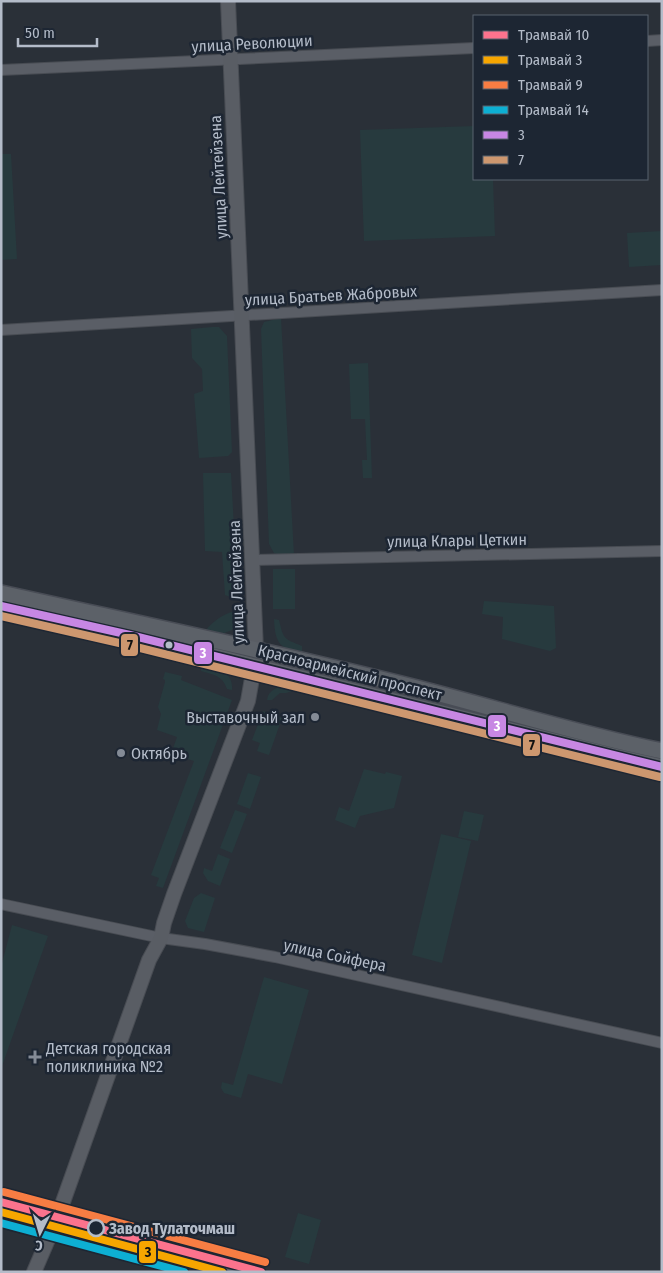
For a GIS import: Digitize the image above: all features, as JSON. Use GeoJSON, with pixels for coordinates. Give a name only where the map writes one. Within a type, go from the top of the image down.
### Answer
{"type":"FeatureCollection","features":[{"type":"Feature","properties":{"kind":"main road","name":"Красноармейский проспект"},"geometry":{"type":"LineString","coordinates":[[1,592],[415,688],[624,743],[662,751]]}},
{"type":"Feature","properties":{"kind":"main road","name":"Красноармейский проспект"},"geometry":{"type":"LineString","coordinates":[[1,606],[130,635],[662,767]]}},
{"type":"Feature","properties":{"kind":"main road","name":"улица Лейтейзена"},"geometry":{"type":"LineString","coordinates":[[254,667],[256,650]]}},
{"type":"Feature","properties":{"kind":"street","name":"улица Лейтейзена"},"geometry":{"type":"LineString","coordinates":[[228,1],[256,650]]}},
{"type":"Feature","properties":{"kind":"street"},"geometry":{"type":"LineString","coordinates":[[648,41],[662,40]]}},
{"type":"Feature","properties":{"kind":"street","name":"улица Революции"},"geometry":{"type":"LineString","coordinates":[[1,70],[473,48]]}},
{"type":"Feature","properties":{"kind":"street","name":"улица Братьев Жабровых"},"geometry":{"type":"LineString","coordinates":[[1,330],[662,290]]}},
{"type":"Feature","properties":{"kind":"street","name":"улица Клары Цеткин"},"geometry":{"type":"LineString","coordinates":[[253,560],[662,551]]}},
{"type":"Feature","properties":{"kind":"street","name":"улица Лейтейзена"},"geometry":{"type":"LineString","coordinates":[[34,1272],[57,1218],[149,960],[161,938],[169,908],[248,701],[254,667]]}},
{"type":"Feature","properties":{"kind":"street","name":"улица Сойфера"},"geometry":{"type":"LineString","coordinates":[[1,904],[161,938],[275,957],[662,1043]]}},
{"type":"Feature","properties":{"kind":"street"},"geometry":{"type":"LineString","coordinates":[[1,1204],[253,1272]]}},
{"type":"Feature","properties":{"kind":"green space"},"geometry":{"type":"Polygon","coordinates":[[[473,126],[473,180],[493,180],[495,236],[364,241],[360,130],[473,126]]]}},
{"type":"Feature","properties":{"kind":"green space"},"geometry":{"type":"Polygon","coordinates":[[[1,154],[11,154],[17,259],[1,260],[1,154]]]}},
{"type":"Feature","properties":{"kind":"green space"},"geometry":{"type":"Polygon","coordinates":[[[662,231],[662,265],[629,267],[627,233],[662,231]]]}},
{"type":"Feature","properties":{"kind":"green space"},"geometry":{"type":"Polygon","coordinates":[[[281,318],[294,555],[284,556],[274,553],[269,544],[261,329],[264,322],[281,318]]]}},
{"type":"Feature","properties":{"kind":"green space"},"geometry":{"type":"Polygon","coordinates":[[[219,327],[227,336],[232,452],[228,456],[199,458],[194,394],[203,391],[202,369],[192,358],[191,329],[219,327]]]}},
{"type":"Feature","properties":{"kind":"green space"},"geometry":{"type":"Polygon","coordinates":[[[368,363],[372,478],[363,478],[362,460],[367,460],[365,419],[351,419],[349,364],[368,363]]]}},
{"type":"Feature","properties":{"kind":"green space"},"geometry":{"type":"Polygon","coordinates":[[[203,473],[231,473],[238,600],[225,595],[222,552],[205,551],[203,473]]]}},
{"type":"Feature","properties":{"kind":"green space"},"geometry":{"type":"Polygon","coordinates":[[[273,569],[295,569],[295,609],[273,609],[273,569]]]}},
{"type":"Feature","properties":{"kind":"green space"},"geometry":{"type":"Polygon","coordinates":[[[484,601],[554,606],[556,648],[550,651],[502,639],[503,617],[482,614],[484,601]]]}},
{"type":"Feature","properties":{"kind":"green space"},"geometry":{"type":"Polygon","coordinates":[[[239,610],[232,630],[224,633],[206,630],[221,617],[239,610]]]}},
{"type":"Feature","properties":{"kind":"green space"},"geometry":{"type":"Polygon","coordinates":[[[274,619],[279,620],[285,638],[302,646],[302,654],[288,650],[280,644],[277,639],[274,619]]]}},
{"type":"Feature","properties":{"kind":"green space"},"geometry":{"type":"Polygon","coordinates":[[[202,663],[218,668],[227,674],[232,684],[232,690],[227,689],[223,681],[217,676],[201,671],[202,663]]]}},
{"type":"Feature","properties":{"kind":"green space"},"geometry":{"type":"Polygon","coordinates":[[[165,672],[182,676],[181,680],[232,700],[163,888],[156,886],[159,878],[151,875],[194,761],[171,754],[177,737],[157,730],[161,714],[158,707],[165,682],[163,679],[165,672]]]}},
{"type":"Feature","properties":{"kind":"green space"},"geometry":{"type":"Polygon","coordinates":[[[286,685],[295,686],[295,690],[280,693],[272,700],[267,700],[271,691],[286,685]]]}},
{"type":"Feature","properties":{"kind":"green space"},"geometry":{"type":"Polygon","coordinates":[[[263,711],[282,718],[269,755],[257,751],[260,743],[252,740],[263,711]]]}},
{"type":"Feature","properties":{"kind":"green space"},"geometry":{"type":"Polygon","coordinates":[[[364,769],[402,776],[394,808],[360,816],[355,828],[335,820],[339,807],[349,811],[364,769]]]}},
{"type":"Feature","properties":{"kind":"green space"},"geometry":{"type":"Polygon","coordinates":[[[248,773],[261,777],[250,809],[237,804],[248,773]]]}},
{"type":"Feature","properties":{"kind":"green space"},"geometry":{"type":"Polygon","coordinates":[[[235,810],[247,814],[232,853],[220,848],[235,810]]]}},
{"type":"Feature","properties":{"kind":"green space"},"geometry":{"type":"Polygon","coordinates":[[[464,811],[484,815],[478,841],[458,837],[464,811]]]}},
{"type":"Feature","properties":{"kind":"green space"},"geometry":{"type":"Polygon","coordinates":[[[441,834],[471,841],[442,963],[412,955],[441,834]]]}},
{"type":"Feature","properties":{"kind":"green space"},"geometry":{"type":"Polygon","coordinates":[[[218,854],[230,859],[220,886],[208,881],[203,873],[204,868],[212,871],[218,854]]]}},
{"type":"Feature","properties":{"kind":"green space"},"geometry":{"type":"Polygon","coordinates":[[[201,893],[215,898],[204,932],[188,928],[185,921],[194,898],[201,893]]]}},
{"type":"Feature","properties":{"kind":"green space"},"geometry":{"type":"Polygon","coordinates":[[[12,925],[48,936],[1,1069],[1,967],[12,925]]]}},
{"type":"Feature","properties":{"kind":"green space"},"geometry":{"type":"Polygon","coordinates":[[[264,977],[309,990],[282,1084],[248,1074],[241,1098],[224,1093],[221,1088],[222,1082],[233,1085],[264,977]]]}},
{"type":"Feature","properties":{"kind":"green space"},"geometry":{"type":"Polygon","coordinates":[[[298,1213],[321,1220],[309,1264],[285,1257],[298,1213]]]}},
{"type":"Feature","properties":{"kind":"tram line","name":"9"},"geometry":{"type":"LineString","coordinates":[[4,1192],[265,1262]]}},
{"type":"Feature","properties":{"kind":"tram line","name":"10"},"geometry":{"type":"LineString","coordinates":[[1,1202],[261,1272]]}},
{"type":"Feature","properties":{"kind":"tram line","name":"3"},"geometry":{"type":"LineString","coordinates":[[1,1212],[222,1272]]}},
{"type":"Feature","properties":{"kind":"tram line","name":"14"},"geometry":{"type":"LineString","coordinates":[[1,1223],[184,1272]]}},
{"type":"Feature","properties":{"kind":"transit line","name":"3"},"geometry":{"type":"LineString","coordinates":[[1,606],[130,635],[662,767]]}},
{"type":"Feature","properties":{"kind":"transit line","name":"7"},"geometry":{"type":"LineString","coordinates":[[1,616],[128,645],[660,777]]}},
{"type":"Feature","properties":{"kind":"place","name":"Выставочный зал"},"geometry":{"type":"Point","coordinates":[315,717]}},
{"type":"Feature","properties":{"kind":"place","name":"Октябрь"},"geometry":{"type":"Point","coordinates":[121,753]}},
{"type":"Feature","properties":{"kind":"place","name":"Детская городская поликлиника №2"},"geometry":{"type":"Point","coordinates":[35,1057]}},
{"type":"Feature","properties":{"kind":"place","name":"Завод Тулаточмаш"},"geometry":{"type":"Point","coordinates":[96,1228]}}]}
